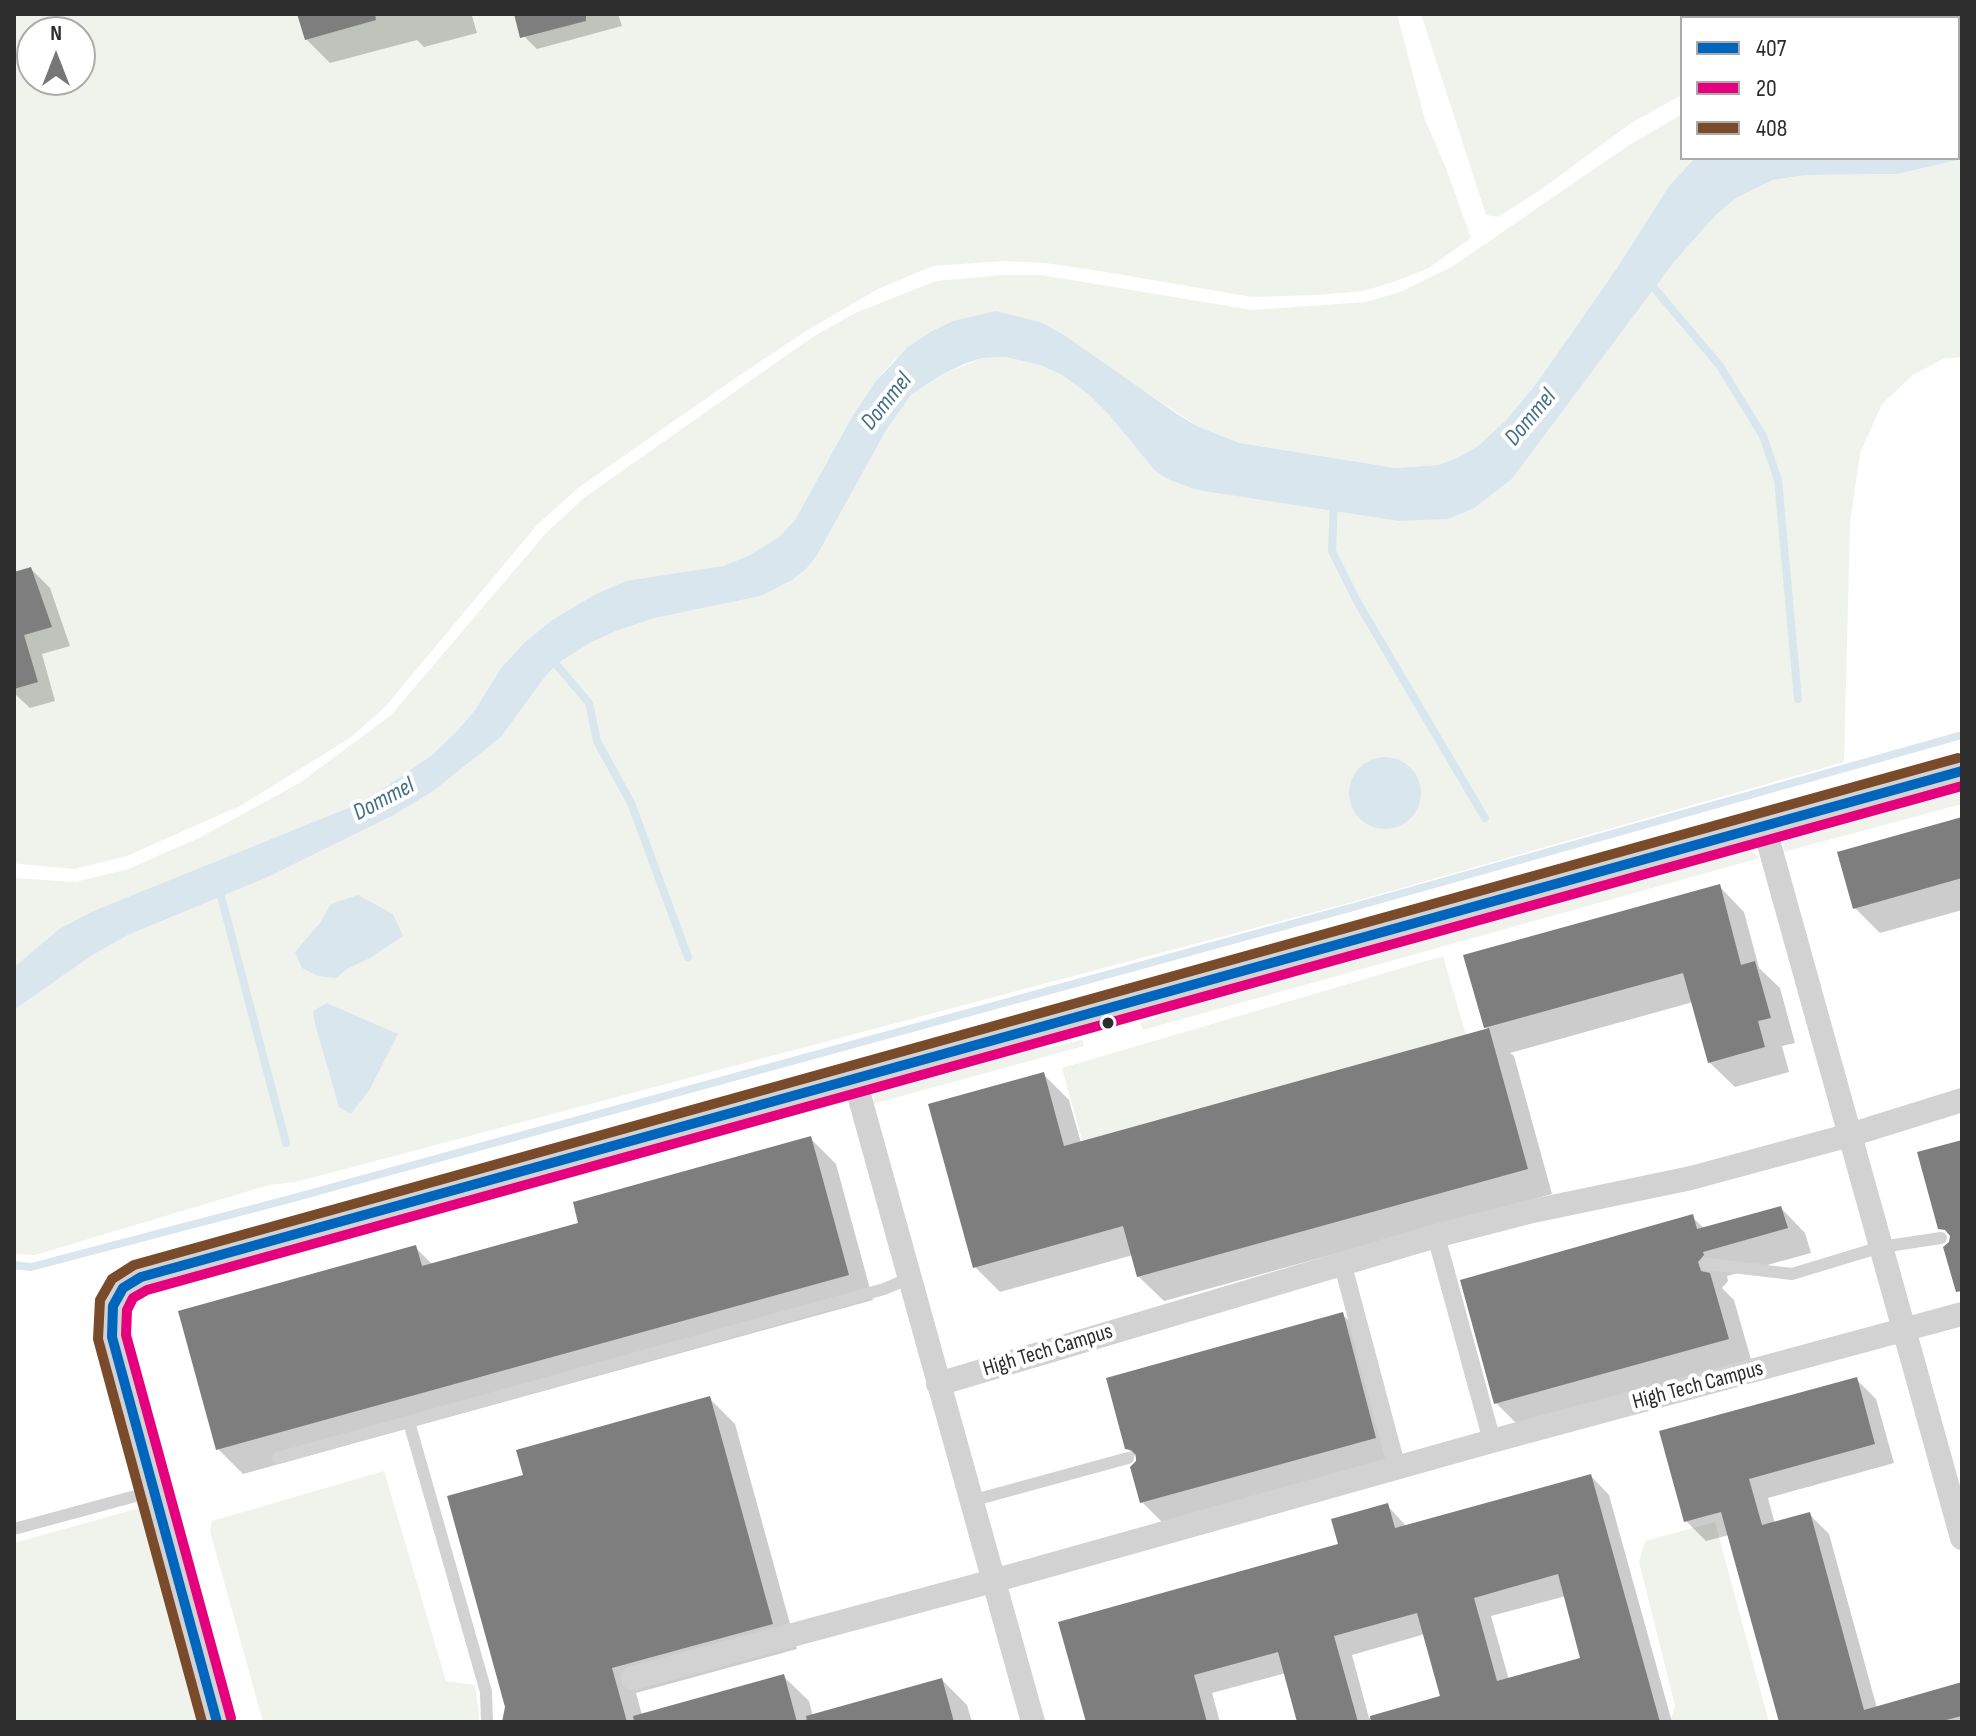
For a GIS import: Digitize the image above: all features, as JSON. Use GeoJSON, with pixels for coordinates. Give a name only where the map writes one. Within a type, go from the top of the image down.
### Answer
{"type":"FeatureCollection","features":[{"type":"Feature","properties":{"kind":"street"},"geometry":{"type":"LineString","coordinates":[[217,1722],[112,1337],[113,1306],[123,1288],[141,1277],[1962,771]]}},
{"type":"Feature","properties":{"kind":"street"},"geometry":{"type":"LineString","coordinates":[[1764,826],[1962,1538]]}},
{"type":"Feature","properties":{"kind":"street"},"geometry":{"type":"LineString","coordinates":[[854,1077],[1033,1722]]}},
{"type":"Feature","properties":{"kind":"street","name":"High Tech Campus"},"geometry":{"type":"LineString","coordinates":[[938,1384],[1342,1262],[1533,1211],[1691,1178],[1850,1135],[1962,1100]]}},
{"type":"Feature","properties":{"kind":"street"},"geometry":{"type":"LineString","coordinates":[[1436,1236],[1492,1441]]}},
{"type":"Feature","properties":{"kind":"street"},"geometry":{"type":"LineString","coordinates":[[1342,1262],[1397,1468]]}},
{"type":"Feature","properties":{"kind":"street","name":"High Tech Campus"},"geometry":{"type":"LineString","coordinates":[[633,1678],[1962,1314]]}},
{"type":"Feature","properties":{"kind":"lane"},"geometry":{"type":"LineString","coordinates":[[1707,1264],[1792,1274],[1881,1247],[1941,1238]]}},
{"type":"Feature","properties":{"kind":"lane"},"geometry":{"type":"LineString","coordinates":[[278,1458],[869,1293],[910,1278]]}},
{"type":"Feature","properties":{"kind":"lane"},"geometry":{"type":"LineString","coordinates":[[409,1422],[486,1692],[487,1722]]}},
{"type":"Feature","properties":{"kind":"lane"},"geometry":{"type":"LineString","coordinates":[[971,1501],[1128,1458]]}},
{"type":"Feature","properties":{"kind":"lane"},"geometry":{"type":"LineString","coordinates":[[14,1529],[154,1491]]}},
{"type":"Feature","properties":{"kind":"shaded area"},"geometry":{"type":"Polygon","coordinates":[[[14,14],[1397,14],[1425,120],[1471,238],[1429,268],[1364,291],[1252,297],[1045,263],[1004,261],[933,266],[878,289],[806,331],[578,488],[538,524],[385,707],[350,738],[242,805],[127,856],[75,869],[14,863],[14,14]]]}},
{"type":"Feature","properties":{"kind":"shaded area"},"geometry":{"type":"Polygon","coordinates":[[[1421,14],[1962,14],[1960,46],[1960,16],[1680,16],[1680,96],[1631,123],[1542,189],[1498,217],[1486,215],[1421,14]]]}},
{"type":"Feature","properties":{"kind":"shaded area"},"geometry":{"type":"Polygon","coordinates":[[[1680,115],[1680,160],[1693,160],[1669,186],[1617,268],[1536,384],[1506,420],[1478,446],[1455,459],[1437,465],[1396,468],[1240,443],[1199,427],[1109,368],[930,332],[893,361],[875,382],[853,415],[795,520],[779,537],[748,556],[723,566],[594,595],[552,620],[525,642],[501,668],[475,710],[458,730],[432,755],[387,786],[348,808],[93,911],[59,929],[14,967],[14,878],[75,882],[128,869],[199,838],[301,782],[391,715],[546,533],[585,497],[811,338],[855,313],[936,281],[1002,275],[1041,275],[1252,310],[1366,302],[1400,292],[1453,266],[1626,147],[1680,115]]]}},
{"type":"Feature","properties":{"kind":"shaded area"},"geometry":{"type":"Polygon","coordinates":[[[1962,159],[1962,357],[1943,359],[1913,375],[1882,404],[1860,453],[1850,524],[1844,762],[1349,903],[296,1182],[269,1185],[35,1255],[14,1254],[14,1010],[91,956],[128,935],[266,878],[392,816],[432,792],[501,737],[557,664],[590,643],[655,618],[761,596],[807,568],[885,432],[911,395],[941,375],[982,358],[1005,357],[1040,365],[1062,375],[1088,394],[1155,471],[1197,490],[1448,519],[1473,509],[1512,479],[1674,262],[1716,215],[1736,198],[1773,180],[1806,175],[1898,174],[1962,159]],[[1388,757],[1368,761],[1360,767],[1350,785],[1357,815],[1374,827],[1394,827],[1404,823],[1419,782],[1408,765],[1388,757]],[[327,1003],[315,1024],[351,1114],[369,1091],[397,1034],[327,1003]]]}},
{"type":"Feature","properties":{"kind":"shaded area"},"geometry":{"type":"Polygon","coordinates":[[[1962,783],[1962,804],[1784,852],[1789,833],[1962,783]]]}},
{"type":"Feature","properties":{"kind":"shaded area"},"geometry":{"type":"Polygon","coordinates":[[[1746,846],[1760,858],[1143,1030],[1140,1023],[1200,993],[1746,846]]]}},
{"type":"Feature","properties":{"kind":"shaded area"},"geometry":{"type":"Polygon","coordinates":[[[1443,956],[1466,1035],[1083,1143],[1062,1068],[1443,956]]]}},
{"type":"Feature","properties":{"kind":"shaded area"},"geometry":{"type":"Polygon","coordinates":[[[1082,1040],[1084,1046],[873,1104],[875,1093],[885,1081],[991,1054],[1082,1040]]]}},
{"type":"Feature","properties":{"kind":"shaded area"},"geometry":{"type":"Polygon","coordinates":[[[384,1471],[446,1681],[475,1685],[478,1722],[263,1722],[210,1531],[212,1521],[384,1471]]]}},
{"type":"Feature","properties":{"kind":"shaded area"},"geometry":{"type":"Polygon","coordinates":[[[143,1507],[203,1722],[14,1722],[14,1543],[143,1507]]]}},
{"type":"Feature","properties":{"kind":"shaded area"},"geometry":{"type":"Polygon","coordinates":[[[1715,1522],[1769,1722],[1670,1722],[1675,1706],[1639,1562],[1645,1541],[1715,1522]]]}},
{"type":"Feature","properties":{"kind":"water"},"geometry":{"type":"Polygon","coordinates":[[[1960,119],[1962,119],[1960,159],[1960,119]]]}},
{"type":"Feature","properties":{"kind":"water","name":"Dommel"},"geometry":{"type":"Polygon","coordinates":[[[1693,160],[1958,160],[1898,174],[1806,175],[1773,180],[1736,198],[1716,215],[1674,262],[1512,479],[1473,509],[1448,519],[1399,521],[1197,490],[1155,471],[1110,416],[1088,394],[1062,375],[1040,365],[1005,357],[982,358],[964,364],[911,395],[885,432],[817,555],[792,580],[761,596],[655,618],[590,643],[557,664],[501,737],[432,792],[392,816],[266,878],[128,935],[91,956],[14,1010],[14,967],[59,929],[93,911],[348,808],[387,786],[432,755],[458,730],[475,710],[501,668],[525,642],[552,620],[594,595],[626,581],[723,566],[748,556],[779,537],[795,520],[853,415],[875,382],[907,348],[930,332],[953,321],[996,311],[1040,322],[1064,335],[1180,416],[1240,443],[1396,468],[1437,465],[1478,446],[1506,420],[1536,384],[1617,268],[1669,186],[1693,160]]]}},
{"type":"Feature","properties":{"kind":"water"},"geometry":{"type":"Polygon","coordinates":[[[1385,757],[1405,763],[1415,773],[1421,793],[1415,813],[1405,823],[1385,829],[1365,823],[1355,813],[1349,793],[1355,773],[1365,763],[1385,757]]]}},
{"type":"Feature","properties":{"kind":"water"},"geometry":{"type":"Polygon","coordinates":[[[358,895],[393,914],[403,936],[336,978],[318,976],[302,968],[295,952],[320,923],[331,904],[358,895]]]}},
{"type":"Feature","properties":{"kind":"water"},"geometry":{"type":"Polygon","coordinates":[[[327,1003],[398,1034],[369,1091],[351,1114],[339,1107],[315,1024],[313,1011],[327,1003]]]}},
{"type":"Feature","properties":{"kind":"building"},"geometry":{"type":"Polygon","coordinates":[[[297,14],[375,14],[376,20],[305,40],[297,14]]]}},
{"type":"Feature","properties":{"kind":"building"},"geometry":{"type":"Polygon","coordinates":[[[514,14],[586,14],[586,21],[520,38],[514,14]]]}},
{"type":"Feature","properties":{"kind":"building"},"geometry":{"type":"Polygon","coordinates":[[[31,567],[52,627],[24,635],[38,682],[14,689],[14,572],[31,567]]]}},
{"type":"Feature","properties":{"kind":"building"},"geometry":{"type":"Polygon","coordinates":[[[1962,817],[1962,878],[1853,909],[1837,852],[1962,817]]]}},
{"type":"Feature","properties":{"kind":"building"},"geometry":{"type":"Polygon","coordinates":[[[1720,884],[1741,965],[1755,961],[1771,1018],[1758,1021],[1765,1047],[1708,1063],[1683,973],[1484,1028],[1463,955],[1720,884]]]}},
{"type":"Feature","properties":{"kind":"building"},"geometry":{"type":"Polygon","coordinates":[[[1489,1028],[1528,1169],[1137,1277],[1123,1226],[973,1268],[928,1104],[1044,1072],[1064,1146],[1489,1028]]]}},
{"type":"Feature","properties":{"kind":"building"},"geometry":{"type":"Polygon","coordinates":[[[811,1136],[849,1275],[216,1450],[178,1311],[416,1245],[422,1266],[578,1223],[573,1202],[811,1136]]]}},
{"type":"Feature","properties":{"kind":"building"},"geometry":{"type":"Polygon","coordinates":[[[1962,1140],[1962,1291],[1956,1292],[1943,1247],[1950,1236],[1945,1230],[1938,1229],[1917,1152],[1962,1140]]]}},
{"type":"Feature","properties":{"kind":"building"},"geometry":{"type":"Polygon","coordinates":[[[1781,1206],[1788,1228],[1703,1252],[1698,1262],[1701,1271],[1710,1273],[1729,1339],[1494,1404],[1460,1280],[1693,1214],[1697,1229],[1781,1206]]]}},
{"type":"Feature","properties":{"kind":"building"},"geometry":{"type":"Polygon","coordinates":[[[1343,1312],[1376,1438],[1140,1503],[1130,1467],[1136,1461],[1136,1455],[1125,1449],[1106,1378],[1343,1312]]]}},
{"type":"Feature","properties":{"kind":"building"},"geometry":{"type":"Polygon","coordinates":[[[1857,1377],[1875,1444],[1749,1479],[1762,1525],[1810,1512],[1864,1710],[1962,1682],[1962,1716],[1938,1722],[1779,1722],[1721,1512],[1684,1522],[1659,1431],[1857,1377]]]}},
{"type":"Feature","properties":{"kind":"building"},"geometry":{"type":"Polygon","coordinates":[[[710,1396],[773,1624],[612,1668],[627,1722],[502,1722],[505,1707],[447,1496],[523,1475],[516,1450],[710,1396]]]}},
{"type":"Feature","properties":{"kind":"building"},"geometry":{"type":"Polygon","coordinates":[[[1591,1474],[1660,1722],[1371,1722],[1370,1716],[1440,1696],[1417,1613],[1334,1636],[1358,1722],[1297,1722],[1278,1652],[1194,1675],[1207,1722],[1086,1722],[1058,1622],[1338,1544],[1331,1519],[1388,1503],[1395,1528],[1591,1474]],[[1558,1574],[1474,1598],[1497,1681],[1580,1658],[1558,1574]]]}},
{"type":"Feature","properties":{"kind":"building"},"geometry":{"type":"Polygon","coordinates":[[[784,1674],[797,1722],[634,1722],[633,1716],[784,1674]]]}},
{"type":"Feature","properties":{"kind":"building"},"geometry":{"type":"Polygon","coordinates":[[[942,1678],[954,1722],[807,1722],[806,1716],[942,1678]]]}},
{"type":"Feature","properties":{"kind":"waterway"},"geometry":{"type":"LineString","coordinates":[[1649,282],[1720,366],[1763,436],[1778,480],[1798,699]]}},
{"type":"Feature","properties":{"kind":"waterway"},"geometry":{"type":"LineString","coordinates":[[1334,500],[1332,551],[1358,603],[1485,818]]}},
{"type":"Feature","properties":{"kind":"waterway"},"geometry":{"type":"LineString","coordinates":[[550,657],[589,703],[597,741],[631,803],[688,957]]}},
{"type":"Feature","properties":{"kind":"waterway"},"geometry":{"type":"LineString","coordinates":[[14,1265],[31,1267],[286,1200],[1350,908],[1962,735]]}},
{"type":"Feature","properties":{"kind":"waterway"},"geometry":{"type":"LineString","coordinates":[[221,896],[286,1143]]}},
{"type":"Feature","properties":{"kind":"transit line","name":"408"},"geometry":{"type":"LineString","coordinates":[[202,1722],[98,1339],[100,1300],[112,1279],[134,1265],[1958,758]]}},
{"type":"Feature","properties":{"kind":"transit line","name":"407"},"geometry":{"type":"LineString","coordinates":[[217,1722],[112,1337],[113,1306],[123,1288],[141,1277],[1962,771]]}},
{"type":"Feature","properties":{"kind":"transit line","name":"20"},"geometry":{"type":"LineString","coordinates":[[231,1718],[126,1335],[127,1310],[133,1298],[147,1290],[1962,786]]}}]}
